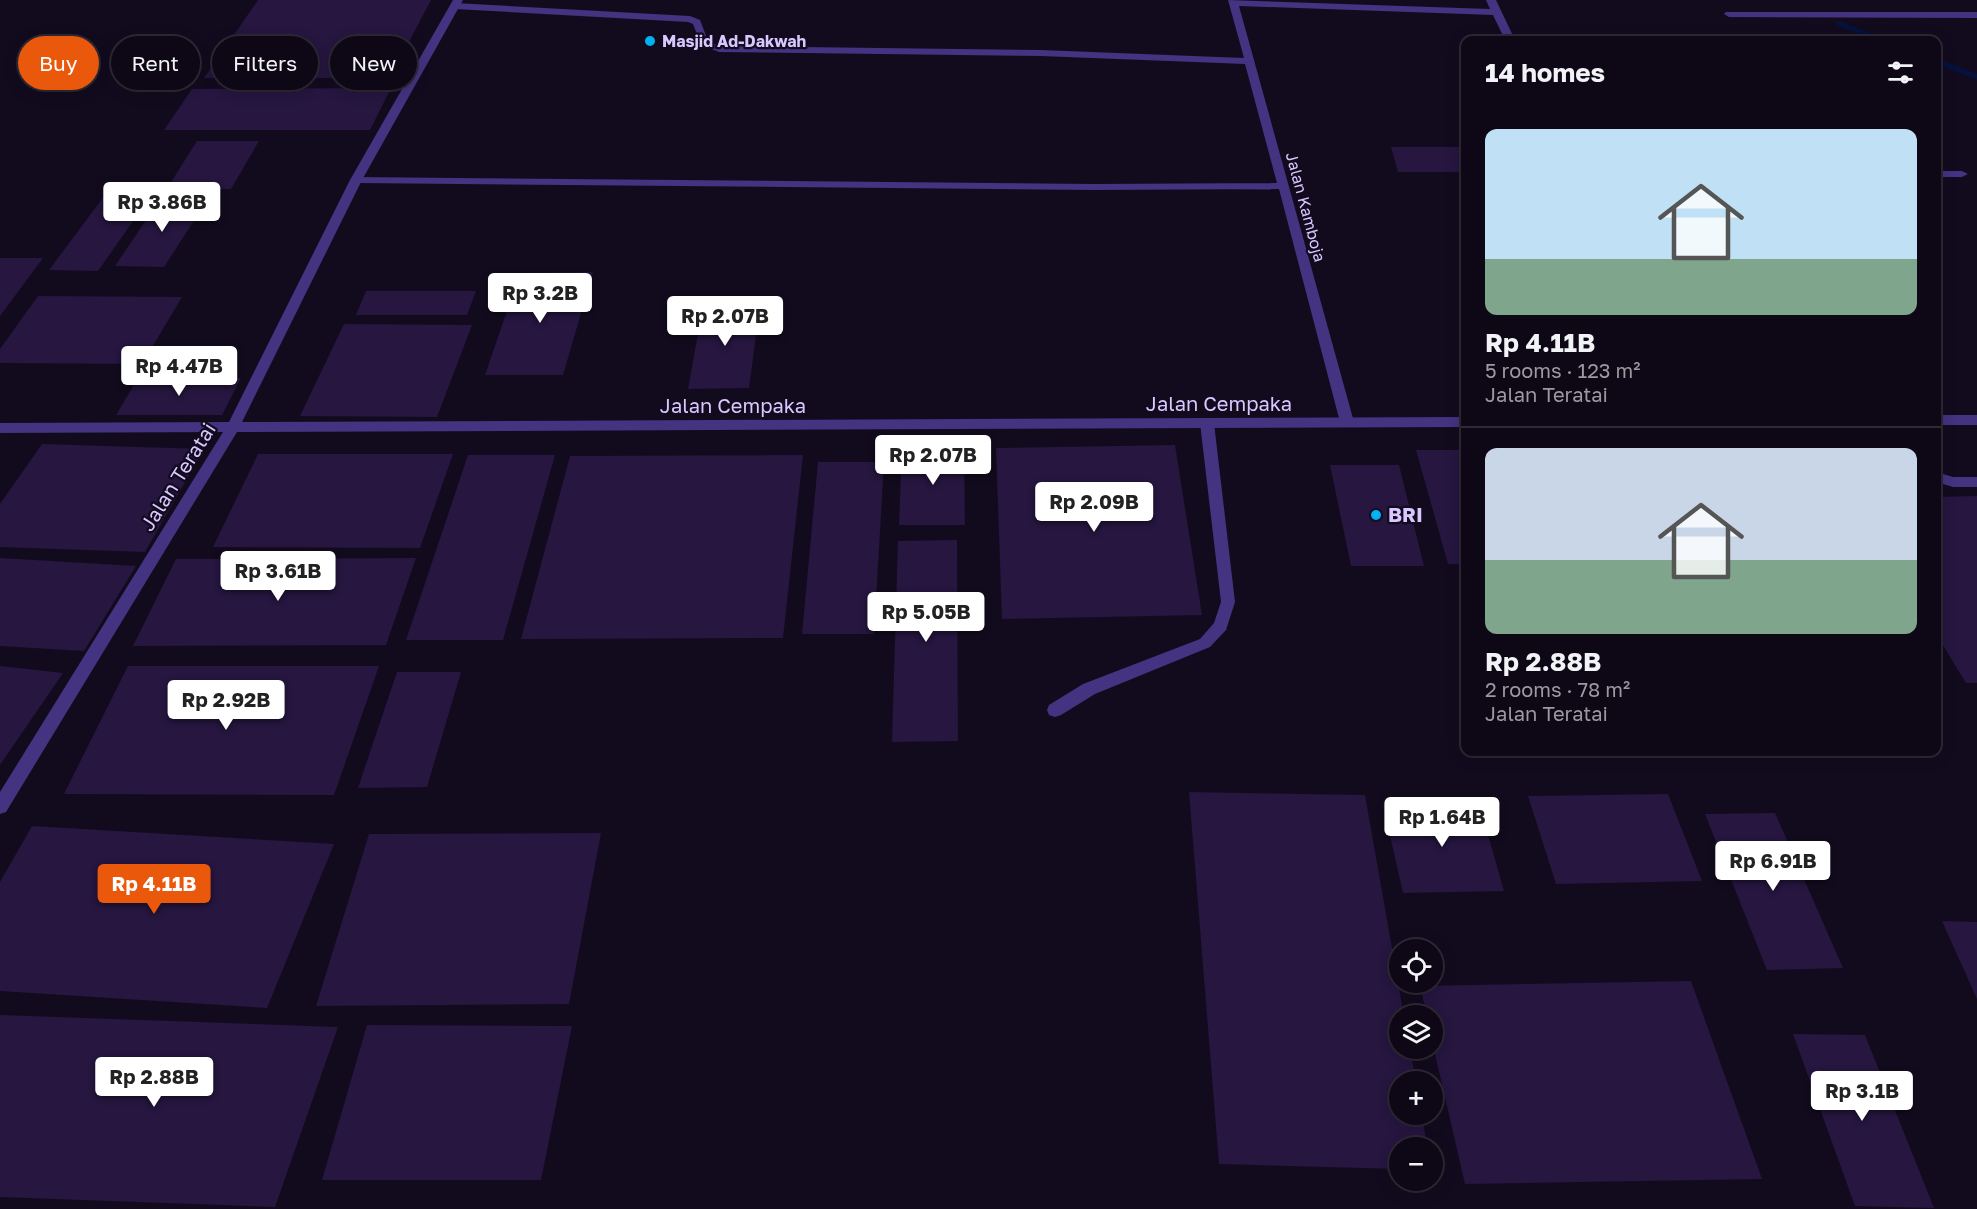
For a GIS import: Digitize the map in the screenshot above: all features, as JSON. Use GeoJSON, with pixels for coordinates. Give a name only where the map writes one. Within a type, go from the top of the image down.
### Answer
{"type":"FeatureCollection","features":[{"type":"Feature","properties":{"kind":"street"},"geometry":{"type":"LineString","coordinates":[[1491,0],[1508,36]]}},
{"type":"Feature","properties":{"kind":"street"},"geometry":{"type":"LineString","coordinates":[[1233,1],[1495,12]]}},
{"type":"Feature","properties":{"kind":"street","name":"Jalan Kamboja"},"geometry":{"type":"LineString","coordinates":[[1233,1],[1347,422]]}},
{"type":"Feature","properties":{"kind":"street"},"geometry":{"type":"LineString","coordinates":[[456,3],[690,19],[697,22],[701,40],[707,46],[719,49],[1041,53],[1250,61]]}},
{"type":"Feature","properties":{"kind":"street","name":"Jalan Teratai"},"geometry":{"type":"LineString","coordinates":[[0,807],[234,427],[356,180],[456,3]]}},
{"type":"Feature","properties":{"kind":"street"},"geometry":{"type":"LineString","coordinates":[[1730,14],[1977,15]]}},
{"type":"Feature","properties":{"kind":"street"},"geometry":{"type":"LineString","coordinates":[[1941,174],[1962,174]]}},
{"type":"Feature","properties":{"kind":"street"},"geometry":{"type":"LineString","coordinates":[[356,180],[1071,187],[1283,186]]}},
{"type":"Feature","properties":{"kind":"street"},"geometry":{"type":"LineString","coordinates":[[1941,420],[1977,420]]}},
{"type":"Feature","properties":{"kind":"street","name":"Jalan Cempaka"},"geometry":{"type":"LineString","coordinates":[[0,428],[1461,422]]}},
{"type":"Feature","properties":{"kind":"street"},"geometry":{"type":"LineString","coordinates":[[1055,710],[1089,689],[1205,643],[1221,627],[1228,602],[1207,423]]}},
{"type":"Feature","properties":{"kind":"street"},"geometry":{"type":"LineString","coordinates":[[1941,478],[1953,482],[1977,482]]}},
{"type":"Feature","properties":{"kind":"building"},"geometry":{"type":"Polygon","coordinates":[[[258,0],[431,0],[412,36],[330,36],[330,78],[318,78],[318,36],[233,36],[258,0]]]}},
{"type":"Feature","properties":{"kind":"building"},"geometry":{"type":"Polygon","coordinates":[[[212,66],[212,78],[204,78],[212,66]]]}},
{"type":"Feature","properties":{"kind":"building"},"geometry":{"type":"Polygon","coordinates":[[[191,90],[390,90],[370,130],[164,130],[191,90]]]}},
{"type":"Feature","properties":{"kind":"building"},"geometry":{"type":"Polygon","coordinates":[[[197,141],[259,141],[231,189],[166,190],[197,141]]]}},
{"type":"Feature","properties":{"kind":"building"},"geometry":{"type":"Polygon","coordinates":[[[1391,147],[1461,147],[1461,172],[1398,172],[1391,147]]]}},
{"type":"Feature","properties":{"kind":"building"},"geometry":{"type":"Polygon","coordinates":[[[111,187],[157,187],[98,271],[49,270],[111,187]]]}},
{"type":"Feature","properties":{"kind":"building"},"geometry":{"type":"Polygon","coordinates":[[[161,198],[208,199],[164,267],[115,266],[161,198]]]}},
{"type":"Feature","properties":{"kind":"building"},"geometry":{"type":"Polygon","coordinates":[[[0,258],[43,258],[0,316],[0,258]]]}},
{"type":"Feature","properties":{"kind":"building"},"geometry":{"type":"Polygon","coordinates":[[[593,272],[563,375],[485,375],[520,273],[593,272]]]}},
{"type":"Feature","properties":{"kind":"building"},"geometry":{"type":"Polygon","coordinates":[[[366,291],[476,291],[467,315],[356,315],[366,291]]]}},
{"type":"Feature","properties":{"kind":"building"},"geometry":{"type":"Polygon","coordinates":[[[38,296],[182,297],[142,364],[0,363],[0,349],[38,296]]]}},
{"type":"Feature","properties":{"kind":"building"},"geometry":{"type":"Polygon","coordinates":[[[760,305],[749,388],[688,389],[703,306],[760,305]]]}},
{"type":"Feature","properties":{"kind":"building"},"geometry":{"type":"Polygon","coordinates":[[[344,324],[472,325],[437,417],[300,416],[344,324]]]}},
{"type":"Feature","properties":{"kind":"building"},"geometry":{"type":"Polygon","coordinates":[[[138,378],[241,378],[222,415],[116,415],[138,378]]]}},
{"type":"Feature","properties":{"kind":"building"},"geometry":{"type":"Polygon","coordinates":[[[42,444],[204,449],[145,552],[0,547],[0,504],[42,444]]]}},
{"type":"Feature","properties":{"kind":"building"},"geometry":{"type":"Polygon","coordinates":[[[1175,445],[1202,615],[1002,619],[996,448],[1175,445]]]}},
{"type":"Feature","properties":{"kind":"building"},"geometry":{"type":"Polygon","coordinates":[[[964,446],[965,525],[899,525],[902,447],[964,446]]]}},
{"type":"Feature","properties":{"kind":"building"},"geometry":{"type":"Polygon","coordinates":[[[1416,450],[1461,450],[1461,564],[1448,564],[1416,450]]]}},
{"type":"Feature","properties":{"kind":"building"},"geometry":{"type":"Polygon","coordinates":[[[258,454],[453,454],[420,548],[213,547],[258,454]]]}},
{"type":"Feature","properties":{"kind":"building"},"geometry":{"type":"Polygon","coordinates":[[[468,455],[555,455],[503,640],[406,640],[468,455]]]}},
{"type":"Feature","properties":{"kind":"building"},"geometry":{"type":"Polygon","coordinates":[[[803,455],[783,638],[521,639],[570,456],[803,455]]]}},
{"type":"Feature","properties":{"kind":"building"},"geometry":{"type":"Polygon","coordinates":[[[818,462],[884,462],[874,634],[802,634],[818,462]]]}},
{"type":"Feature","properties":{"kind":"building","name":"BRI"},"geometry":{"type":"Polygon","coordinates":[[[1330,465],[1399,465],[1424,566],[1351,566],[1330,465]]]}},
{"type":"Feature","properties":{"kind":"building"},"geometry":{"type":"Polygon","coordinates":[[[1977,496],[1977,683],[1966,683],[1941,642],[1941,497],[1977,496]]]}},
{"type":"Feature","properties":{"kind":"building"},"geometry":{"type":"Polygon","coordinates":[[[957,540],[958,741],[892,742],[898,541],[957,540]]]}},
{"type":"Feature","properties":{"kind":"building"},"geometry":{"type":"Polygon","coordinates":[[[0,558],[136,566],[84,651],[0,646],[0,558]]]}},
{"type":"Feature","properties":{"kind":"building"},"geometry":{"type":"Polygon","coordinates":[[[416,558],[386,645],[133,646],[176,559],[416,558]]]}},
{"type":"Feature","properties":{"kind":"building"},"geometry":{"type":"Polygon","coordinates":[[[0,666],[63,673],[0,765],[0,666]]]}},
{"type":"Feature","properties":{"kind":"building"},"geometry":{"type":"Polygon","coordinates":[[[128,666],[379,666],[334,795],[64,794],[128,666]]]}},
{"type":"Feature","properties":{"kind":"building"},"geometry":{"type":"Polygon","coordinates":[[[397,672],[461,672],[427,787],[358,788],[397,672]]]}},
{"type":"Feature","properties":{"kind":"building"},"geometry":{"type":"Polygon","coordinates":[[[1189,792],[1365,795],[1390,939],[1389,993],[1400,993],[1402,1005],[1389,1005],[1389,1059],[1412,1059],[1414,1071],[1389,1071],[1389,1125],[1424,1125],[1425,1137],[1389,1137],[1389,1169],[1219,1164],[1189,792]]]}},
{"type":"Feature","properties":{"kind":"building"},"geometry":{"type":"Polygon","coordinates":[[[1668,794],[1702,881],[1556,884],[1528,796],[1668,794]]]}},
{"type":"Feature","properties":{"kind":"building"},"geometry":{"type":"Polygon","coordinates":[[[1479,803],[1504,891],[1403,893],[1383,805],[1479,803]]]}},
{"type":"Feature","properties":{"kind":"building"},"geometry":{"type":"Polygon","coordinates":[[[1775,813],[1843,968],[1767,970],[1705,814],[1775,813]]]}},
{"type":"Feature","properties":{"kind":"building"},"geometry":{"type":"Polygon","coordinates":[[[32,826],[334,844],[267,1008],[0,991],[0,882],[32,826]]]}},
{"type":"Feature","properties":{"kind":"building"},"geometry":{"type":"Polygon","coordinates":[[[601,833],[569,1004],[316,1006],[369,834],[601,833]]]}},
{"type":"Feature","properties":{"kind":"building"},"geometry":{"type":"Polygon","coordinates":[[[1942,921],[1977,922],[1977,999],[1942,921]]]}},
{"type":"Feature","properties":{"kind":"building"},"geometry":{"type":"Polygon","coordinates":[[[1691,981],[1762,1179],[1465,1184],[1443,1089],[1443,1071],[1439,1071],[1436,1059],[1443,1059],[1443,1005],[1424,1005],[1422,993],[1443,993],[1443,986],[1691,981]]]}},
{"type":"Feature","properties":{"kind":"building"},"geometry":{"type":"Polygon","coordinates":[[[0,1015],[338,1027],[275,1207],[0,1197],[0,1015]]]}},
{"type":"Feature","properties":{"kind":"building"},"geometry":{"type":"Polygon","coordinates":[[[367,1025],[572,1026],[541,1180],[322,1180],[367,1025]]]}},
{"type":"Feature","properties":{"kind":"building"},"geometry":{"type":"Polygon","coordinates":[[[1793,1034],[1865,1035],[1934,1208],[1855,1206],[1793,1034]]]}},
{"type":"Feature","properties":{"kind":"waterway"},"geometry":{"type":"LineString","coordinates":[[1840,24],[1872,36]]}},
{"type":"Feature","properties":{"kind":"waterway"},"geometry":{"type":"LineString","coordinates":[[1941,63],[1977,77]]}},
{"type":"Feature","properties":{"kind":"place","name":"Masjid Ad-Dakwah"},"geometry":{"type":"Point","coordinates":[650,41]}},
{"type":"Feature","properties":{"kind":"place","name":"BRI"},"geometry":{"type":"Point","coordinates":[1376,515]}}]}
